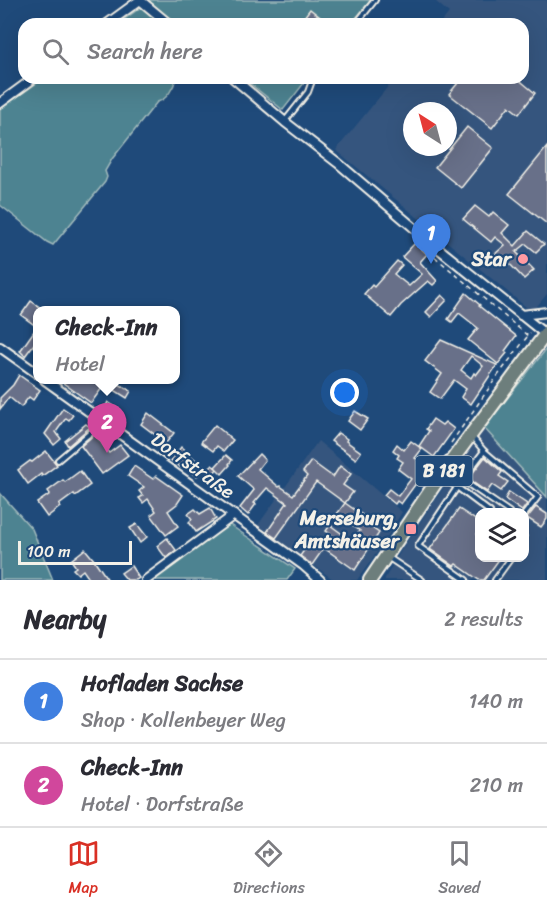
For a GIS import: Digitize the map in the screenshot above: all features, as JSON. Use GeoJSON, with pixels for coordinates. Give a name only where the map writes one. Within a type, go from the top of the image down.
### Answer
{"type":"FeatureCollection","features":[{"type":"Feature","properties":{"kind":"main road","name":"B 181"},"geometry":{"type":"LineString","coordinates":[[370,580],[441,475],[546,333]]}},
{"type":"Feature","properties":{"kind":"street"},"geometry":{"type":"LineString","coordinates":[[115,18],[140,0],[162,18]]}},
{"type":"Feature","properties":{"kind":"street"},"geometry":{"type":"LineString","coordinates":[[0,103],[26,84]]}},
{"type":"Feature","properties":{"kind":"street"},"geometry":{"type":"LineString","coordinates":[[240,84],[313,142],[433,244],[546,333]]}},
{"type":"Feature","properties":{"kind":"street"},"geometry":{"type":"LineString","coordinates":[[521,315],[547,312]]}},
{"type":"Feature","properties":{"kind":"street"},"geometry":{"type":"LineString","coordinates":[[0,347],[33,370]]}},
{"type":"Feature","properties":{"kind":"street","name":"Dorfstraße"},"geometry":{"type":"LineString","coordinates":[[51,384],[303,565],[320,580]]}},
{"type":"Feature","properties":{"kind":"street"},"geometry":{"type":"LineString","coordinates":[[146,580],[234,515]]}},
{"type":"Feature","properties":{"kind":"lane"},"geometry":{"type":"LineString","coordinates":[[361,18],[375,0]]}},
{"type":"Feature","properties":{"kind":"lane"},"geometry":{"type":"LineString","coordinates":[[285,122],[308,92],[311,84]]}},
{"type":"Feature","properties":{"kind":"lane"},"geometry":{"type":"LineString","coordinates":[[58,460],[104,421]]}},
{"type":"Feature","properties":{"kind":"lane"},"geometry":{"type":"LineString","coordinates":[[471,436],[484,451],[538,496],[529,509]]}},
{"type":"Feature","properties":{"kind":"lane"},"geometry":{"type":"LineString","coordinates":[[466,580],[418,546],[484,451]]}},
{"type":"Feature","properties":{"kind":"lane"},"geometry":{"type":"LineString","coordinates":[[441,475],[484,508]]}},
{"type":"Feature","properties":{"kind":"lane"},"geometry":{"type":"LineString","coordinates":[[462,480],[502,508]]}},
{"type":"Feature","properties":{"kind":"lane"},"geometry":{"type":"LineString","coordinates":[[386,556],[422,580]]}},
{"type":"Feature","properties":{"kind":"lane"},"geometry":{"type":"LineString","coordinates":[[495,580],[509,562]]}},
{"type":"Feature","properties":{"kind":"shaded area"},"geometry":{"type":"Polygon","coordinates":[[[434,0],[547,0],[547,294],[532,312],[336,150],[390,84],[529,84],[529,18],[445,18],[449,13],[434,0]]]}},
{"type":"Feature","properties":{"kind":"shaded area"},"geometry":{"type":"Polygon","coordinates":[[[484,428],[547,497],[547,580],[384,580],[402,549],[484,428]]]}},
{"type":"Feature","properties":{"kind":"shaded area"},"geometry":{"type":"Polygon","coordinates":[[[318,441],[402,512],[381,547],[357,580],[334,580],[258,525],[318,441]]]}},
{"type":"Feature","properties":{"kind":"green space"},"geometry":{"type":"Polygon","coordinates":[[[371,0],[356,18],[126,18],[149,1],[371,0]]]}},
{"type":"Feature","properties":{"kind":"green space"},"geometry":{"type":"Polygon","coordinates":[[[35,84],[174,84],[112,159],[105,171],[107,177],[105,182],[53,245],[0,205],[0,109],[35,84]]]}},
{"type":"Feature","properties":{"kind":"green space"},"geometry":{"type":"Polygon","coordinates":[[[250,84],[303,84],[283,110],[250,84]]]}},
{"type":"Feature","properties":{"kind":"green space"},"geometry":{"type":"Polygon","coordinates":[[[547,348],[547,497],[484,428],[547,348]]]}},
{"type":"Feature","properties":{"kind":"green space"},"geometry":{"type":"Polygon","coordinates":[[[0,493],[32,529],[53,580],[0,580],[0,493]]]}},
{"type":"Feature","properties":{"kind":"green space"},"geometry":{"type":"Polygon","coordinates":[[[230,525],[295,569],[287,580],[150,580],[224,527],[230,525]]]}},
{"type":"Feature","properties":{"kind":"building"},"geometry":{"type":"Polygon","coordinates":[[[310,9],[320,17],[305,18],[310,9]]]}},
{"type":"Feature","properties":{"kind":"building"},"geometry":{"type":"Polygon","coordinates":[[[457,84],[524,84],[535,93],[519,114],[509,106],[492,128],[449,94],[457,84]]]}},
{"type":"Feature","properties":{"kind":"building"},"geometry":{"type":"Polygon","coordinates":[[[467,127],[493,148],[461,188],[435,167],[444,156],[457,156],[457,140],[467,127]]]}},
{"type":"Feature","properties":{"kind":"building"},"geometry":{"type":"Polygon","coordinates":[[[547,147],[547,224],[509,194],[547,147]]]}},
{"type":"Feature","properties":{"kind":"building"},"geometry":{"type":"Polygon","coordinates":[[[475,206],[489,217],[493,212],[509,225],[502,233],[515,246],[528,231],[544,244],[536,252],[526,244],[516,252],[534,270],[524,279],[507,261],[504,264],[495,254],[505,245],[495,237],[491,242],[463,219],[475,206]]]}},
{"type":"Feature","properties":{"kind":"building"},"geometry":{"type":"Polygon","coordinates":[[[415,243],[427,254],[420,262],[437,281],[433,285],[428,281],[391,317],[364,294],[372,285],[374,287],[397,261],[402,265],[394,274],[409,286],[422,274],[402,257],[415,243]]]}},
{"type":"Feature","properties":{"kind":"building"},"geometry":{"type":"Polygon","coordinates":[[[466,293],[516,336],[498,364],[468,340],[478,328],[459,313],[452,322],[448,319],[466,293]]]}},
{"type":"Feature","properties":{"kind":"building"},"geometry":{"type":"Polygon","coordinates":[[[442,295],[447,300],[431,317],[426,312],[442,295]]]}},
{"type":"Feature","properties":{"kind":"building"},"geometry":{"type":"Polygon","coordinates":[[[31,301],[38,306],[33,306],[33,324],[21,315],[31,301]]]}},
{"type":"Feature","properties":{"kind":"building"},"geometry":{"type":"Polygon","coordinates":[[[33,333],[33,345],[25,356],[20,351],[33,333]]]}},
{"type":"Feature","properties":{"kind":"building"},"geometry":{"type":"Polygon","coordinates":[[[441,340],[497,365],[471,404],[461,397],[466,389],[454,380],[440,399],[430,392],[442,374],[425,361],[441,340]],[[471,356],[461,370],[471,378],[483,366],[471,356]]]}},
{"type":"Feature","properties":{"kind":"building"},"geometry":{"type":"Polygon","coordinates":[[[19,375],[40,390],[33,400],[29,397],[21,407],[9,397],[0,409],[0,398],[19,375]]]}},
{"type":"Feature","properties":{"kind":"building"},"geometry":{"type":"Polygon","coordinates":[[[65,384],[105,384],[91,403],[65,384]]]}},
{"type":"Feature","properties":{"kind":"building"},"geometry":{"type":"Polygon","coordinates":[[[105,384],[119,384],[131,391],[127,398],[105,384]]]}},
{"type":"Feature","properties":{"kind":"building"},"geometry":{"type":"Polygon","coordinates":[[[108,402],[118,409],[113,417],[103,411],[108,402]]]}},
{"type":"Feature","properties":{"kind":"building"},"geometry":{"type":"Polygon","coordinates":[[[63,408],[73,415],[69,420],[66,418],[56,432],[61,439],[54,445],[45,434],[63,408]]]}},
{"type":"Feature","properties":{"kind":"building"},"geometry":{"type":"Polygon","coordinates":[[[355,411],[368,419],[360,430],[348,421],[355,411]]]}},
{"type":"Feature","properties":{"kind":"building"},"geometry":{"type":"Polygon","coordinates":[[[148,413],[174,433],[166,443],[141,424],[148,413]]]}},
{"type":"Feature","properties":{"kind":"building"},"geometry":{"type":"Polygon","coordinates":[[[433,419],[442,425],[445,422],[454,429],[434,457],[419,446],[429,431],[426,429],[433,419]]]}},
{"type":"Feature","properties":{"kind":"building"},"geometry":{"type":"Polygon","coordinates":[[[86,424],[90,427],[68,446],[65,441],[86,424]]]}},
{"type":"Feature","properties":{"kind":"building"},"geometry":{"type":"Polygon","coordinates":[[[215,425],[233,440],[224,451],[217,446],[213,451],[201,442],[215,425]]]}},
{"type":"Feature","properties":{"kind":"building"},"geometry":{"type":"Polygon","coordinates":[[[338,433],[361,452],[356,459],[331,441],[338,433]]]}},
{"type":"Feature","properties":{"kind":"building"},"geometry":{"type":"Polygon","coordinates":[[[95,434],[109,453],[120,445],[128,455],[102,474],[81,446],[95,434]]]}},
{"type":"Feature","properties":{"kind":"building"},"geometry":{"type":"Polygon","coordinates":[[[411,441],[422,449],[415,458],[428,467],[401,504],[397,501],[395,504],[384,495],[389,489],[398,496],[411,479],[398,469],[403,462],[397,458],[399,455],[393,450],[397,444],[404,450],[411,441]]]}},
{"type":"Feature","properties":{"kind":"building"},"geometry":{"type":"Polygon","coordinates":[[[181,447],[204,467],[197,476],[171,460],[181,447]]]}},
{"type":"Feature","properties":{"kind":"building"},"geometry":{"type":"Polygon","coordinates":[[[46,451],[57,465],[28,484],[18,470],[46,451]]]}},
{"type":"Feature","properties":{"kind":"building"},"geometry":{"type":"Polygon","coordinates":[[[259,454],[265,460],[258,469],[279,487],[293,495],[307,476],[303,472],[311,461],[333,477],[340,466],[351,474],[343,485],[353,492],[345,503],[316,482],[276,538],[267,532],[287,503],[267,488],[254,503],[256,504],[248,515],[240,508],[254,490],[238,476],[259,454]]]}},
{"type":"Feature","properties":{"kind":"building"},"geometry":{"type":"Polygon","coordinates":[[[226,455],[232,460],[222,474],[215,467],[226,455]]]}},
{"type":"Feature","properties":{"kind":"building"},"geometry":{"type":"Polygon","coordinates":[[[485,457],[502,472],[499,476],[508,482],[501,491],[492,485],[487,492],[468,479],[485,457]]]}},
{"type":"Feature","properties":{"kind":"building"},"geometry":{"type":"Polygon","coordinates":[[[212,465],[217,469],[213,474],[207,470],[212,465]]]}},
{"type":"Feature","properties":{"kind":"building"},"geometry":{"type":"Polygon","coordinates":[[[134,466],[153,479],[156,476],[183,495],[168,511],[178,526],[166,535],[151,515],[156,511],[148,499],[143,503],[139,498],[143,496],[139,491],[144,487],[128,476],[134,466]]]}},
{"type":"Feature","properties":{"kind":"building"},"geometry":{"type":"Polygon","coordinates":[[[80,471],[90,485],[59,505],[60,507],[47,517],[37,503],[50,494],[48,491],[80,471]]]}},
{"type":"Feature","properties":{"kind":"building"},"geometry":{"type":"Polygon","coordinates":[[[509,492],[527,504],[524,508],[518,508],[505,499],[509,492]]]}},
{"type":"Feature","properties":{"kind":"building"},"geometry":{"type":"Polygon","coordinates":[[[345,503],[368,519],[365,523],[379,533],[355,570],[324,548],[332,535],[326,531],[330,525],[352,541],[360,531],[337,514],[345,503]]]}},
{"type":"Feature","properties":{"kind":"building"},"geometry":{"type":"Polygon","coordinates":[[[536,507],[547,514],[547,519],[541,527],[529,519],[529,516],[536,507]]]}},
{"type":"Feature","properties":{"kind":"building"},"geometry":{"type":"Polygon","coordinates":[[[210,508],[216,519],[196,532],[189,522],[192,519],[188,514],[195,509],[200,514],[210,508]]]}},
{"type":"Feature","properties":{"kind":"building"},"geometry":{"type":"Polygon","coordinates":[[[459,509],[475,520],[475,562],[497,562],[484,580],[479,580],[430,549],[459,509]]]}},
{"type":"Feature","properties":{"kind":"building"},"geometry":{"type":"Polygon","coordinates":[[[137,524],[147,537],[140,543],[130,528],[137,524]]]}},
{"type":"Feature","properties":{"kind":"building"},"geometry":{"type":"Polygon","coordinates":[[[167,538],[176,550],[166,558],[157,546],[167,538]]]}},
{"type":"Feature","properties":{"kind":"building"},"geometry":{"type":"Polygon","coordinates":[[[312,539],[324,548],[312,565],[300,556],[312,539]]]}},
{"type":"Feature","properties":{"kind":"building"},"geometry":{"type":"Polygon","coordinates":[[[85,549],[108,580],[90,580],[83,570],[78,574],[73,569],[76,567],[71,560],[85,549]]]}},
{"type":"Feature","properties":{"kind":"building"},"geometry":{"type":"Polygon","coordinates":[[[131,566],[139,578],[136,580],[127,580],[121,573],[131,566]]]}},
{"type":"Feature","properties":{"kind":"place","name":"Star"},"geometry":{"type":"Point","coordinates":[523,259]}},
{"type":"Feature","properties":{"kind":"place","name":"Hofladen Sachse"},"geometry":{"type":"Point","coordinates":[431,264]}},
{"type":"Feature","properties":{"kind":"place","name":"Check-Inn"},"geometry":{"type":"Point","coordinates":[107,453]}},
{"type":"Feature","properties":{"kind":"place","name":"Merseburg, Amtshäuser"},"geometry":{"type":"Point","coordinates":[411,529]}}]}
